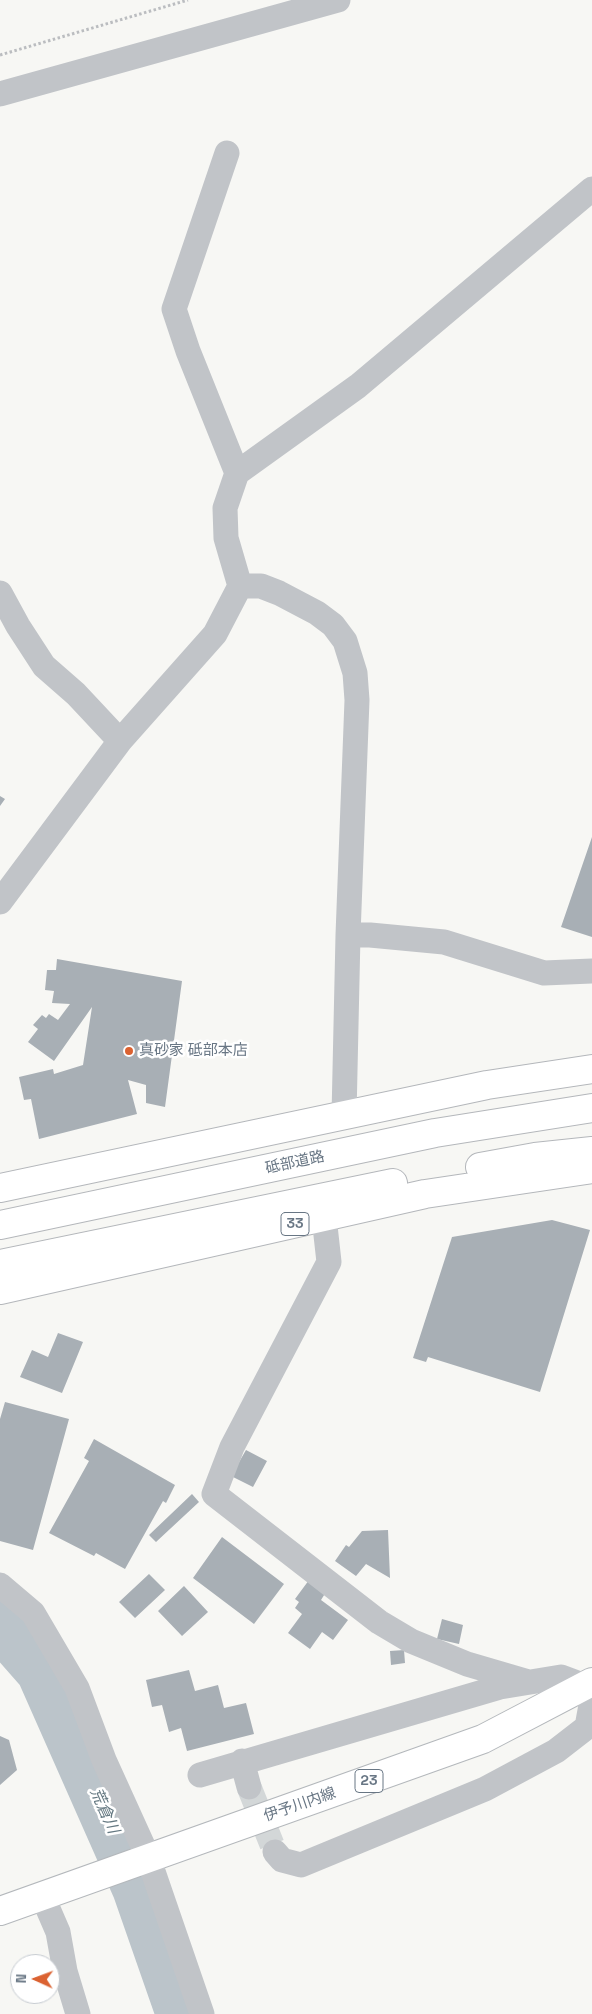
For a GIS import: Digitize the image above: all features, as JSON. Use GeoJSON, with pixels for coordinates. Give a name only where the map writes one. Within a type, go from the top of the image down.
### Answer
{"type":"FeatureCollection","features":[{"type":"Feature","properties":{"kind":"main road"},"geometry":{"type":"LineString","coordinates":[[0,1188],[487,1085],[592,1069]]}},
{"type":"Feature","properties":{"kind":"main road","name":"砥部道路"},"geometry":{"type":"LineString","coordinates":[[0,1225],[435,1133],[592,1108]]}},
{"type":"Feature","properties":{"kind":"main road","name":"33"},"geometry":{"type":"LineString","coordinates":[[0,1264],[306,1200],[535,1157],[592,1151]]}},
{"type":"Feature","properties":{"kind":"main road","name":"33"},"geometry":{"type":"LineString","coordinates":[[0,1290],[425,1194],[592,1170]]}},
{"type":"Feature","properties":{"kind":"main road","name":"伊予川内線"},"geometry":{"type":"LineString","coordinates":[[0,1911],[483,1739],[588,1684]]}},
{"type":"Feature","properties":{"kind":"street"},"geometry":{"type":"LineString","coordinates":[[0,94],[338,0]]}},
{"type":"Feature","properties":{"kind":"street"},"geometry":{"type":"LineString","coordinates":[[227,153],[174,309],[188,351],[237,473]]}},
{"type":"Feature","properties":{"kind":"street"},"geometry":{"type":"LineString","coordinates":[[0,902],[120,741],[215,634],[240,586],[226,538],[225,508],[237,473],[358,386],[592,189]]}},
{"type":"Feature","properties":{"kind":"street"},"geometry":{"type":"LineString","coordinates":[[240,586],[261,586],[317,613],[333,625],[345,641],[355,672],[357,700],[348,935],[344,1116]]}},
{"type":"Feature","properties":{"kind":"street"},"geometry":{"type":"LineString","coordinates":[[0,593],[18,626],[44,666],[76,694],[120,741]]}},
{"type":"Feature","properties":{"kind":"street"},"geometry":{"type":"LineString","coordinates":[[348,935],[370,935],[444,942],[544,973],[592,971]]}},
{"type":"Feature","properties":{"kind":"street"},"geometry":{"type":"LineString","coordinates":[[324,1217],[329,1262],[232,1447],[214,1494],[379,1622],[410,1641],[468,1664],[529,1682]]}},
{"type":"Feature","properties":{"kind":"street"},"geometry":{"type":"LineString","coordinates":[[0,1585],[32,1613],[77,1688],[202,2014]]}},
{"type":"Feature","properties":{"kind":"street"},"geometry":{"type":"LineString","coordinates":[[200,1775],[242,1761],[500,1687],[561,1677],[588,1684],[591,1705],[587,1727],[556,1751],[485,1789],[300,1865],[282,1860],[275,1852]]}},
{"type":"Feature","properties":{"kind":"street"},"geometry":{"type":"LineString","coordinates":[[242,1761],[250,1787]]}},
{"type":"Feature","properties":{"kind":"street"},"geometry":{"type":"LineString","coordinates":[[51,1892],[64,1971],[78,2014]]}},
{"type":"Feature","properties":{"kind":"path"},"geometry":{"type":"LineString","coordinates":[[0,54],[188,0]]}},
{"type":"Feature","properties":{"kind":"building"},"geometry":{"type":"Polygon","coordinates":[[[0,796],[5,799],[0,806],[0,796]]]}},
{"type":"Feature","properties":{"kind":"building"},"geometry":{"type":"Polygon","coordinates":[[[592,837],[592,937],[561,927],[592,837]]]}},
{"type":"Feature","properties":{"kind":"building","name":"真砂家 砥部本店"},"geometry":{"type":"Polygon","coordinates":[[[57,959],[182,981],[165,1107],[146,1103],[146,1085],[128,1080],[137,1114],[39,1139],[31,1099],[24,1100],[19,1077],[53,1069],[54,1074],[83,1065],[92,1007],[54,1061],[28,1042],[38,1029],[33,1025],[42,1015],[46,1018],[49,1014],[58,1020],[70,1004],[52,1003],[54,991],[45,990],[47,970],[56,970],[57,959]]]}},
{"type":"Feature","properties":{"kind":"building"},"geometry":{"type":"Polygon","coordinates":[[[552,1220],[590,1230],[540,1392],[428,1357],[426,1362],[413,1358],[452,1237],[552,1220]]]}},
{"type":"Feature","properties":{"kind":"building"},"geometry":{"type":"Polygon","coordinates":[[[58,1333],[83,1342],[62,1393],[20,1377],[32,1350],[48,1357],[58,1333]]]}},
{"type":"Feature","properties":{"kind":"building"},"geometry":{"type":"Polygon","coordinates":[[[5,1402],[69,1419],[33,1550],[0,1541],[0,1419],[5,1402]]]}},
{"type":"Feature","properties":{"kind":"building"},"geometry":{"type":"Polygon","coordinates":[[[94,1439],[175,1485],[166,1503],[163,1501],[125,1569],[96,1553],[94,1556],[49,1533],[89,1461],[84,1458],[94,1439]]]}},
{"type":"Feature","properties":{"kind":"building"},"geometry":{"type":"Polygon","coordinates":[[[246,1450],[267,1461],[253,1487],[231,1476],[246,1450]]]}},
{"type":"Feature","properties":{"kind":"building"},"geometry":{"type":"Polygon","coordinates":[[[192,1494],[199,1502],[156,1542],[149,1535],[192,1494]]]}},
{"type":"Feature","properties":{"kind":"building"},"geometry":{"type":"Polygon","coordinates":[[[388,1530],[390,1578],[366,1564],[356,1576],[335,1561],[346,1545],[349,1547],[362,1531],[388,1530]]]}},
{"type":"Feature","properties":{"kind":"building"},"geometry":{"type":"Polygon","coordinates":[[[222,1537],[284,1584],[254,1624],[193,1578],[222,1537]]]}},
{"type":"Feature","properties":{"kind":"building"},"geometry":{"type":"Polygon","coordinates":[[[149,1574],[165,1590],[135,1618],[119,1602],[149,1574]]]}},
{"type":"Feature","properties":{"kind":"building"},"geometry":{"type":"Polygon","coordinates":[[[309,1580],[326,1592],[321,1600],[348,1620],[333,1640],[322,1632],[310,1649],[288,1633],[302,1614],[295,1608],[299,1602],[295,1599],[309,1580]]]}},
{"type":"Feature","properties":{"kind":"building"},"geometry":{"type":"Polygon","coordinates":[[[184,1586],[208,1612],[182,1636],[158,1611],[184,1586]]]}},
{"type":"Feature","properties":{"kind":"building"},"geometry":{"type":"Polygon","coordinates":[[[442,1619],[463,1625],[459,1644],[437,1639],[442,1619]]]}},
{"type":"Feature","properties":{"kind":"building"},"geometry":{"type":"Polygon","coordinates":[[[404,1650],[405,1663],[391,1665],[390,1651],[404,1650]]]}},
{"type":"Feature","properties":{"kind":"building"},"geometry":{"type":"Polygon","coordinates":[[[189,1670],[195,1691],[218,1685],[224,1708],[246,1703],[254,1734],[187,1751],[181,1728],[169,1732],[162,1705],[152,1707],[146,1680],[189,1670]]]}},
{"type":"Feature","properties":{"kind":"building"},"geometry":{"type":"Polygon","coordinates":[[[0,1736],[9,1740],[17,1770],[0,1785],[0,1736]]]}},
{"type":"Feature","properties":{"kind":"waterway","name":"荒倉川"},"geometry":{"type":"LineString","coordinates":[[0,1623],[42,1671],[138,1888],[182,2014]]}},
{"type":"Feature","properties":{"kind":"tunnel"},"geometry":{"type":"LineString","coordinates":[[249,1787],[275,1852]]}},
{"type":"Feature","properties":{"kind":"place","name":"真砂家 砥部本店"},"geometry":{"type":"Point","coordinates":[129,1051]}}]}
